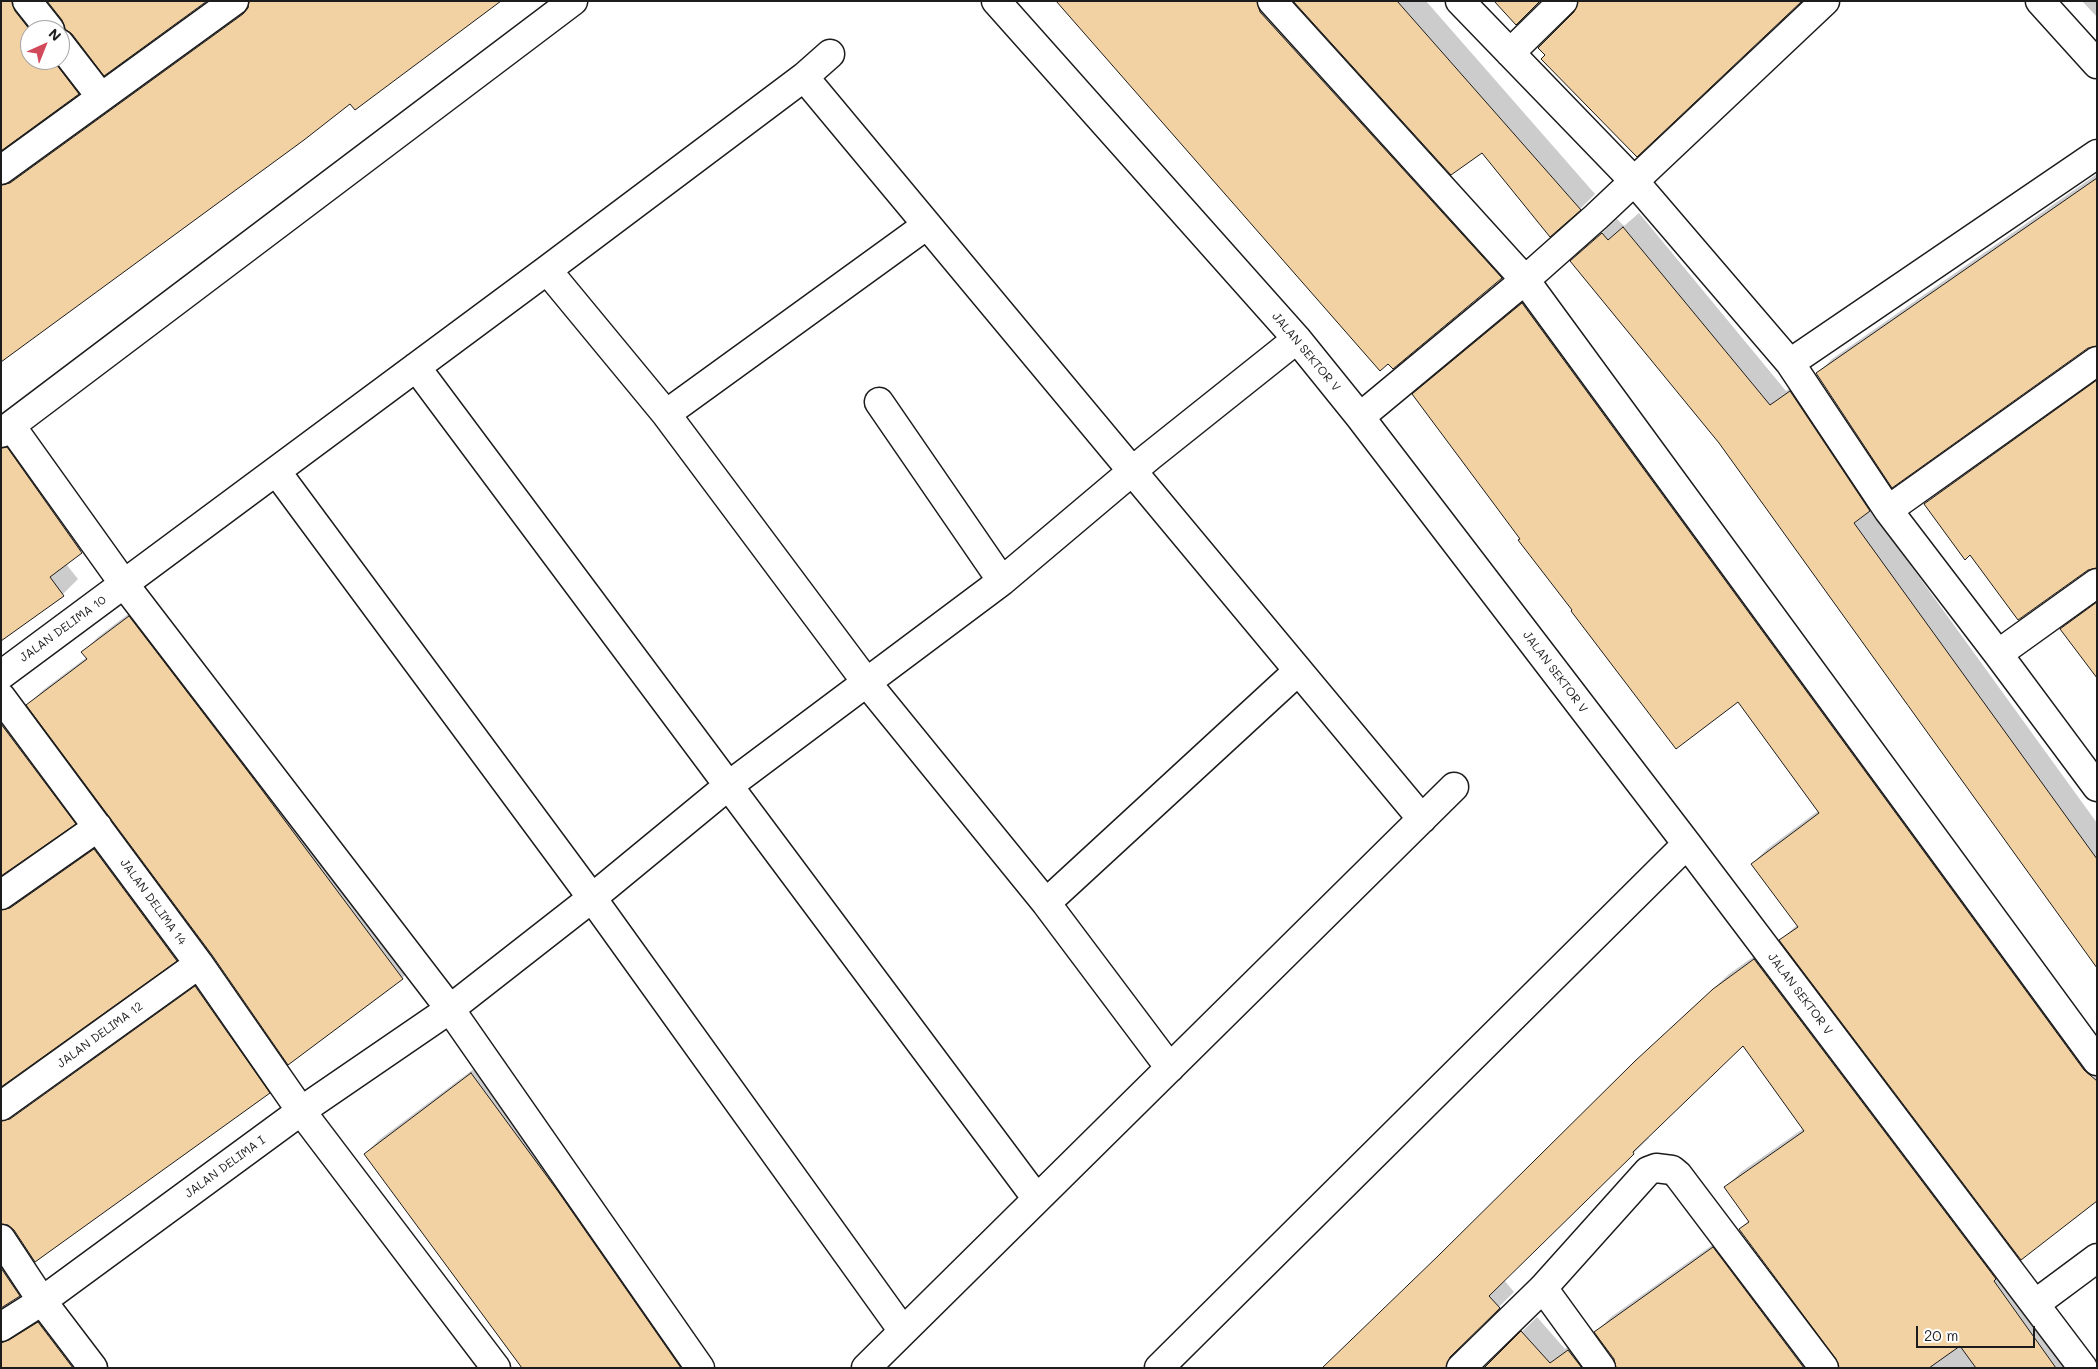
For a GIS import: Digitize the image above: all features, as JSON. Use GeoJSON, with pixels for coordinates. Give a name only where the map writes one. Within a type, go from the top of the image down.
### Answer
{"type":"FeatureCollection","features":[{"type":"Feature","properties":{"kind":"street"},"geometry":{"type":"LineString","coordinates":[[27,1],[42,20]]}},
{"type":"Feature","properties":{"kind":"street"},"geometry":{"type":"LineString","coordinates":[[573,1],[6,430],[450,1009],[700,1368]]}},
{"type":"Feature","properties":{"kind":"street","name":"JALAN SEKTOR V"},"geometry":{"type":"LineString","coordinates":[[996,1],[1297,338],[1360,417],[1687,844],[2082,1368]]}},
{"type":"Feature","properties":{"kind":"street"},"geometry":{"type":"LineString","coordinates":[[1272,1],[1525,280],[2097,1061]]}},
{"type":"Feature","properties":{"kind":"street"},"geometry":{"type":"LineString","coordinates":[[1460,1],[1510,52],[1790,364],[1888,510],[2097,787]]}},
{"type":"Feature","properties":{"kind":"street"},"geometry":{"type":"LineString","coordinates":[[1510,52],[1563,1]]}},
{"type":"Feature","properties":{"kind":"street"},"geometry":{"type":"LineString","coordinates":[[1360,417],[1525,280],[1596,217],[1825,1]]}},
{"type":"Feature","properties":{"kind":"street"},"geometry":{"type":"LineString","coordinates":[[2040,1],[2097,64]]}},
{"type":"Feature","properties":{"kind":"street"},"geometry":{"type":"LineString","coordinates":[[1,170],[232,2]]}},
{"type":"Feature","properties":{"kind":"street","name":"JALAN DELIMA 10"},"geometry":{"type":"LineString","coordinates":[[1,675],[547,270],[804,77],[830,54]]}},
{"type":"Feature","properties":{"kind":"street"},"geometry":{"type":"LineString","coordinates":[[70,57],[101,97]]}},
{"type":"Feature","properties":{"kind":"street"},"geometry":{"type":"LineString","coordinates":[[804,77],[1422,819]]}},
{"type":"Feature","properties":{"kind":"street"},"geometry":{"type":"LineString","coordinates":[[1790,364],[2097,154]]}},
{"type":"Feature","properties":{"kind":"street"},"geometry":{"type":"LineString","coordinates":[[666,414],[927,225]]}},
{"type":"Feature","properties":{"kind":"street"},"geometry":{"type":"LineString","coordinates":[[547,270],[666,414],[867,683],[1046,903],[1170,1068]]}},
{"type":"Feature","properties":{"kind":"street","name":"JALAN DELIMA I"},"geometry":{"type":"LineString","coordinates":[[1,1328],[301,1110],[450,1009],[592,898],[728,786],[1002,581],[1132,471],[1297,338]]}},
{"type":"Feature","properties":{"kind":"street"},"geometry":{"type":"LineString","coordinates":[[1888,510],[2097,361]]}},
{"type":"Feature","properties":{"kind":"street"},"geometry":{"type":"LineString","coordinates":[[416,368],[1037,1199]]}},
{"type":"Feature","properties":{"kind":"street"},"geometry":{"type":"LineString","coordinates":[[878,402],[1002,581]]}},
{"type":"Feature","properties":{"kind":"street"},"geometry":{"type":"LineString","coordinates":[[276,471],[592,898],[903,1331]]}},
{"type":"Feature","properties":{"kind":"street"},"geometry":{"type":"LineString","coordinates":[[1998,654],[2097,583]]}},
{"type":"Feature","properties":{"kind":"street"},"geometry":{"type":"LineString","coordinates":[[1046,903],[1298,671]]}},
{"type":"Feature","properties":{"kind":"street","name":"JALAN DELIMA 14"},"geometry":{"type":"LineString","coordinates":[[1,697],[199,964],[301,1110],[496,1368]]}},
{"type":"Feature","properties":{"kind":"street"},"geometry":{"type":"LineString","coordinates":[[866,1368],[1454,787]]}},
{"type":"Feature","properties":{"kind":"street"},"geometry":{"type":"LineString","coordinates":[[1,894],[98,827]]}},
{"type":"Feature","properties":{"kind":"street"},"geometry":{"type":"LineString","coordinates":[[1159,1368],[1687,844]]}},
{"type":"Feature","properties":{"kind":"street","name":"JALAN DELIMA 12"},"geometry":{"type":"LineString","coordinates":[[1,1106],[199,964]]}},
{"type":"Feature","properties":{"kind":"street"},"geometry":{"type":"LineString","coordinates":[[1461,1368],[1543,1288],[1648,1171],[1656,1168],[1672,1170],[1678,1175],[1824,1368]]}},
{"type":"Feature","properties":{"kind":"street"},"geometry":{"type":"LineString","coordinates":[[1,1239],[42,1300],[93,1368]]}},
{"type":"Feature","properties":{"kind":"street"},"geometry":{"type":"LineString","coordinates":[[2035,1304],[2097,1258]]}},
{"type":"Feature","properties":{"kind":"street"},"geometry":{"type":"LineString","coordinates":[[1543,1288],[1601,1368]]}},
{"type":"Feature","properties":{"kind":"building"},"geometry":{"type":"Polygon","coordinates":[[[1,1],[12,1],[15,11],[22,20],[20,20],[20,70],[61,70],[79,94],[1,151],[1,1]]]}},
{"type":"Feature","properties":{"kind":"building"},"geometry":{"type":"Polygon","coordinates":[[[47,1],[207,1],[104,76],[70,33],[70,20],[62,20],[47,1]]]}},
{"type":"Feature","properties":{"kind":"building"},"geometry":{"type":"Polygon","coordinates":[[[249,1],[501,1],[355,110],[350,104],[304,140],[1,362],[1,185],[10,183],[243,14],[248,8],[249,1]]]}},
{"type":"Feature","properties":{"kind":"building"},"geometry":{"type":"Polygon","coordinates":[[[1056,1],[1257,1],[1260,12],[1502,278],[1393,369],[1388,364],[1380,371],[1056,1]]]}},
{"type":"Feature","properties":{"kind":"building"},"geometry":{"type":"Polygon","coordinates":[[[1293,1],[1397,1],[1581,210],[1550,237],[1482,153],[1451,175],[1293,1]]]}},
{"type":"Feature","properties":{"kind":"building"},"geometry":{"type":"Polygon","coordinates":[[[1494,1],[1540,1],[1516,25],[1494,1]]]}},
{"type":"Feature","properties":{"kind":"building"},"geometry":{"type":"Polygon","coordinates":[[[1578,1],[1802,1],[1637,157],[1541,59],[1545,55],[1538,48],[1574,12],[1578,1]]]}},
{"type":"Feature","properties":{"kind":"building"},"geometry":{"type":"Polygon","coordinates":[[[2097,178],[2097,346],[2088,348],[1892,488],[1816,373],[2097,178]]]}},
{"type":"Feature","properties":{"kind":"building"},"geometry":{"type":"Polygon","coordinates":[[[1623,227],[1770,405],[1790,391],[1870,511],[1854,523],[2097,859],[2097,968],[1719,443],[1570,261],[1602,233],[1608,240],[1623,227]]]}},
{"type":"Feature","properties":{"kind":"building"},"geometry":{"type":"Polygon","coordinates":[[[1522,303],[2084,1070],[2097,1081],[2097,1201],[2021,1260],[1779,940],[1798,927],[1751,864],[1819,813],[1738,702],[1676,749],[1518,540],[1520,539],[1412,394],[1522,303]]]}},
{"type":"Feature","properties":{"kind":"building"},"geometry":{"type":"Polygon","coordinates":[[[2097,380],[2097,568],[2088,570],[2018,620],[1970,555],[1965,560],[1924,504],[2097,380]]]}},
{"type":"Feature","properties":{"kind":"building"},"geometry":{"type":"Polygon","coordinates":[[[7,447],[82,553],[50,577],[64,596],[1,641],[1,448],[7,447]]]}},
{"type":"Feature","properties":{"kind":"building"},"geometry":{"type":"Polygon","coordinates":[[[2097,602],[2097,678],[2060,629],[2097,602]]]}},
{"type":"Feature","properties":{"kind":"building"},"geometry":{"type":"Polygon","coordinates":[[[129,616],[403,979],[288,1065],[212,955],[26,705],[87,659],[81,652],[129,616]]]}},
{"type":"Feature","properties":{"kind":"building"},"geometry":{"type":"Polygon","coordinates":[[[1,724],[76,824],[1,876],[1,724]]]}},
{"type":"Feature","properties":{"kind":"building"},"geometry":{"type":"Polygon","coordinates":[[[94,849],[177,961],[1,1087],[1,910],[10,908],[94,849]]]}},
{"type":"Feature","properties":{"kind":"building"},"geometry":{"type":"Polygon","coordinates":[[[1754,959],[1996,1279],[1994,1281],[2056,1368],[1976,1368],[1960,1346],[1929,1368],[1839,1368],[1836,1359],[1739,1229],[1749,1222],[1724,1187],[1804,1131],[1743,1046],[1633,1152],[1634,1154],[1489,1296],[1500,1308],[1450,1357],[1446,1368],[1322,1368],[1635,1061],[1713,989],[1754,959]]]}},
{"type":"Feature","properties":{"kind":"building"},"geometry":{"type":"Polygon","coordinates":[[[195,986],[270,1093],[35,1262],[14,1230],[8,1225],[1,1224],[1,1121],[10,1119],[195,986]]]}},
{"type":"Feature","properties":{"kind":"building"},"geometry":{"type":"Polygon","coordinates":[[[471,1073],[557,1190],[681,1368],[522,1368],[364,1154],[471,1073]]]}},
{"type":"Feature","properties":{"kind":"building"},"geometry":{"type":"Polygon","coordinates":[[[1713,1247],[1804,1368],[1616,1368],[1614,1359],[1594,1332],[1713,1247]]]}},
{"type":"Feature","properties":{"kind":"building"},"geometry":{"type":"Polygon","coordinates":[[[1,1268],[20,1296],[1,1308],[1,1268]]]}},
{"type":"Feature","properties":{"kind":"building"},"geometry":{"type":"Polygon","coordinates":[[[38,1322],[73,1368],[1,1368],[1,1343],[38,1322]]]}},
{"type":"Feature","properties":{"kind":"building"},"geometry":{"type":"Polygon","coordinates":[[[1521,1331],[1550,1363],[1568,1350],[1582,1368],[1484,1368],[1521,1331]]]}}]}
